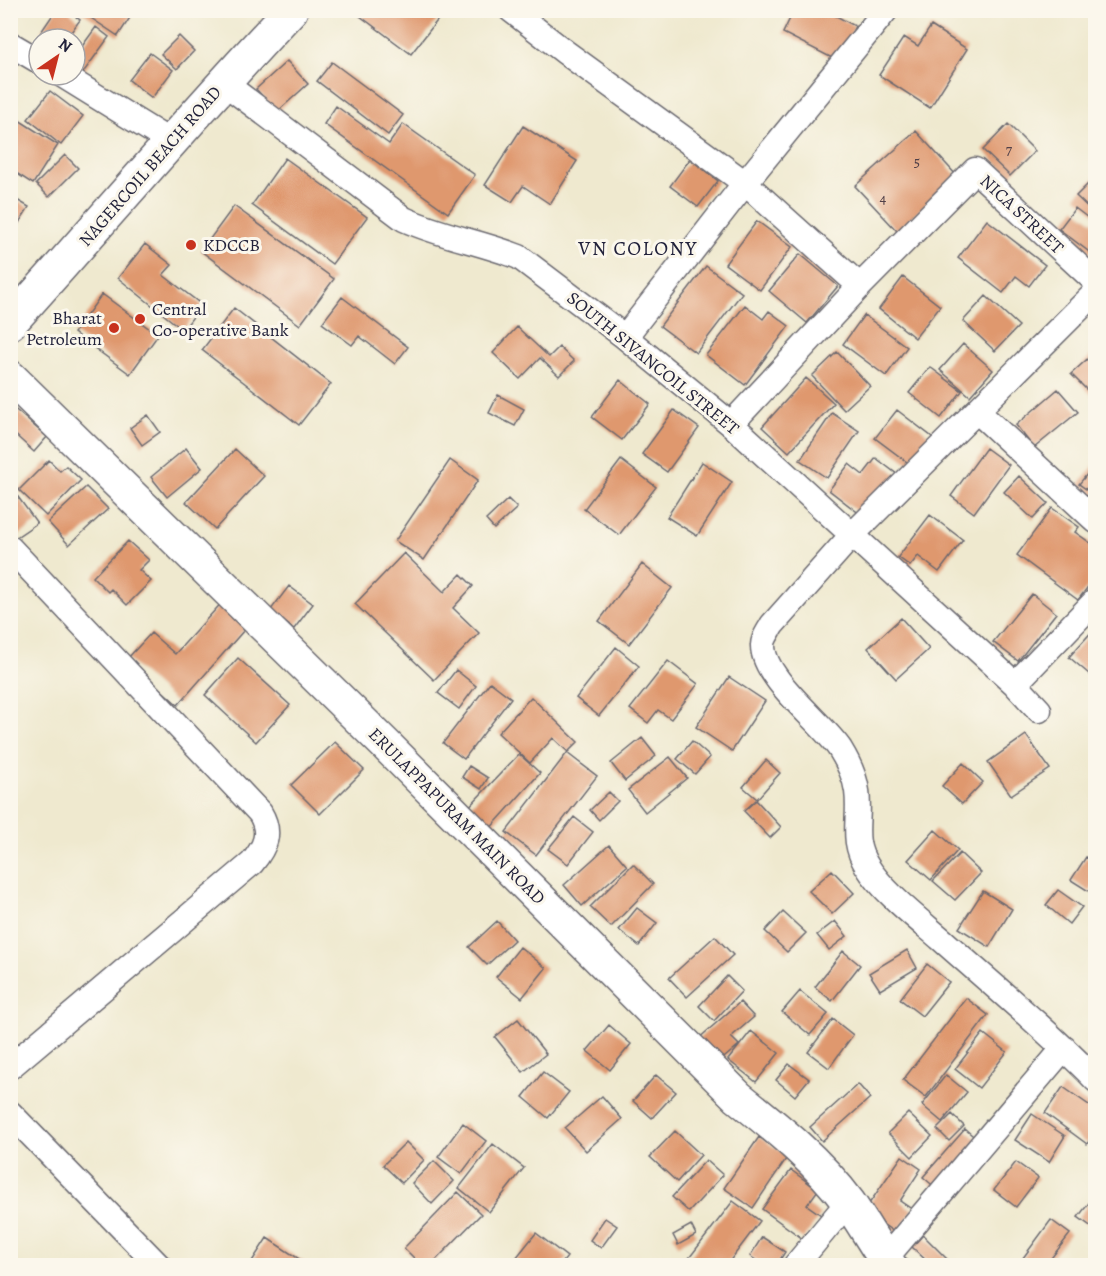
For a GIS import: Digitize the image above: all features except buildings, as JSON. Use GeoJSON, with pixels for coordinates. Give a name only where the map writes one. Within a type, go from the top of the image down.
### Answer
{"type":"FeatureCollection","features":[{"type":"Feature","properties":{"kind":"street","name":"NAGERCOIL BEACH ROAD"},"geometry":{"type":"LineString","coordinates":[[10,323],[172,143],[223,82],[291,10]]}},
{"type":"Feature","properties":{"kind":"street"},"geometry":{"type":"LineString","coordinates":[[512,10],[565,52],[745,183],[860,286],[731,424]]}},
{"type":"Feature","properties":{"kind":"street"},"geometry":{"type":"LineString","coordinates":[[625,337],[745,183],[886,10]]}},
{"type":"Feature","properties":{"kind":"street"},"geometry":{"type":"LineString","coordinates":[[10,44],[27,54]]}},
{"type":"Feature","properties":{"kind":"street","name":"SOUTH SIVANCOIL STREET"},"geometry":{"type":"LineString","coordinates":[[223,82],[404,219],[427,229],[499,249],[519,257],[625,337],[731,424],[1015,684],[1039,710]]}},
{"type":"Feature","properties":{"kind":"street"},"geometry":{"type":"LineString","coordinates":[[81,87],[172,143]]}},
{"type":"Feature","properties":{"kind":"street","name":"NICA STREET"},"geometry":{"type":"LineString","coordinates":[[860,286],[975,170],[1095,282]]}},
{"type":"Feature","properties":{"kind":"street"},"geometry":{"type":"LineString","coordinates":[[1095,292],[853,534],[772,625],[762,647],[767,663],[787,691],[840,748],[852,770],[857,792],[857,847],[868,868],[895,898],[1064,1048],[1095,1080]]}},
{"type":"Feature","properties":{"kind":"street","name":"ERULAPPAPURAM MAIN ROAD"},"geometry":{"type":"LineString","coordinates":[[10,377],[384,743],[738,1097],[807,1156],[848,1202],[887,1262]]}},
{"type":"Feature","properties":{"kind":"street"},"geometry":{"type":"LineString","coordinates":[[977,411],[1095,521]]}},
{"type":"Feature","properties":{"kind":"street"},"geometry":{"type":"LineString","coordinates":[[10,548],[260,813],[267,829],[262,851],[252,863],[10,1067]]}},
{"type":"Feature","properties":{"kind":"street"},"geometry":{"type":"LineString","coordinates":[[1015,684],[1095,600]]}},
{"type":"Feature","properties":{"kind":"street"},"geometry":{"type":"LineString","coordinates":[[887,1262],[1064,1048]]}},
{"type":"Feature","properties":{"kind":"street"},"geometry":{"type":"LineString","coordinates":[[10,1113],[159,1266]]}},
{"type":"Feature","properties":{"kind":"street"},"geometry":{"type":"LineString","coordinates":[[795,1266],[848,1202]]}},
{"type":"Feature","properties":{"kind":"place","name":"KDCCB"},"geometry":{"type":"Point","coordinates":[191,245]}},
{"type":"Feature","properties":{"kind":"place","name":"Central Co-operative Bank"},"geometry":{"type":"Point","coordinates":[140,319]}},
{"type":"Feature","properties":{"kind":"place","name":"Bharat Petroleum"},"geometry":{"type":"Point","coordinates":[114,328]}},
{"type":"Feature","properties":{"kind":"district","name":"VN COLONY"},"geometry":{"type":"Point","coordinates":[638,248]}}]}
